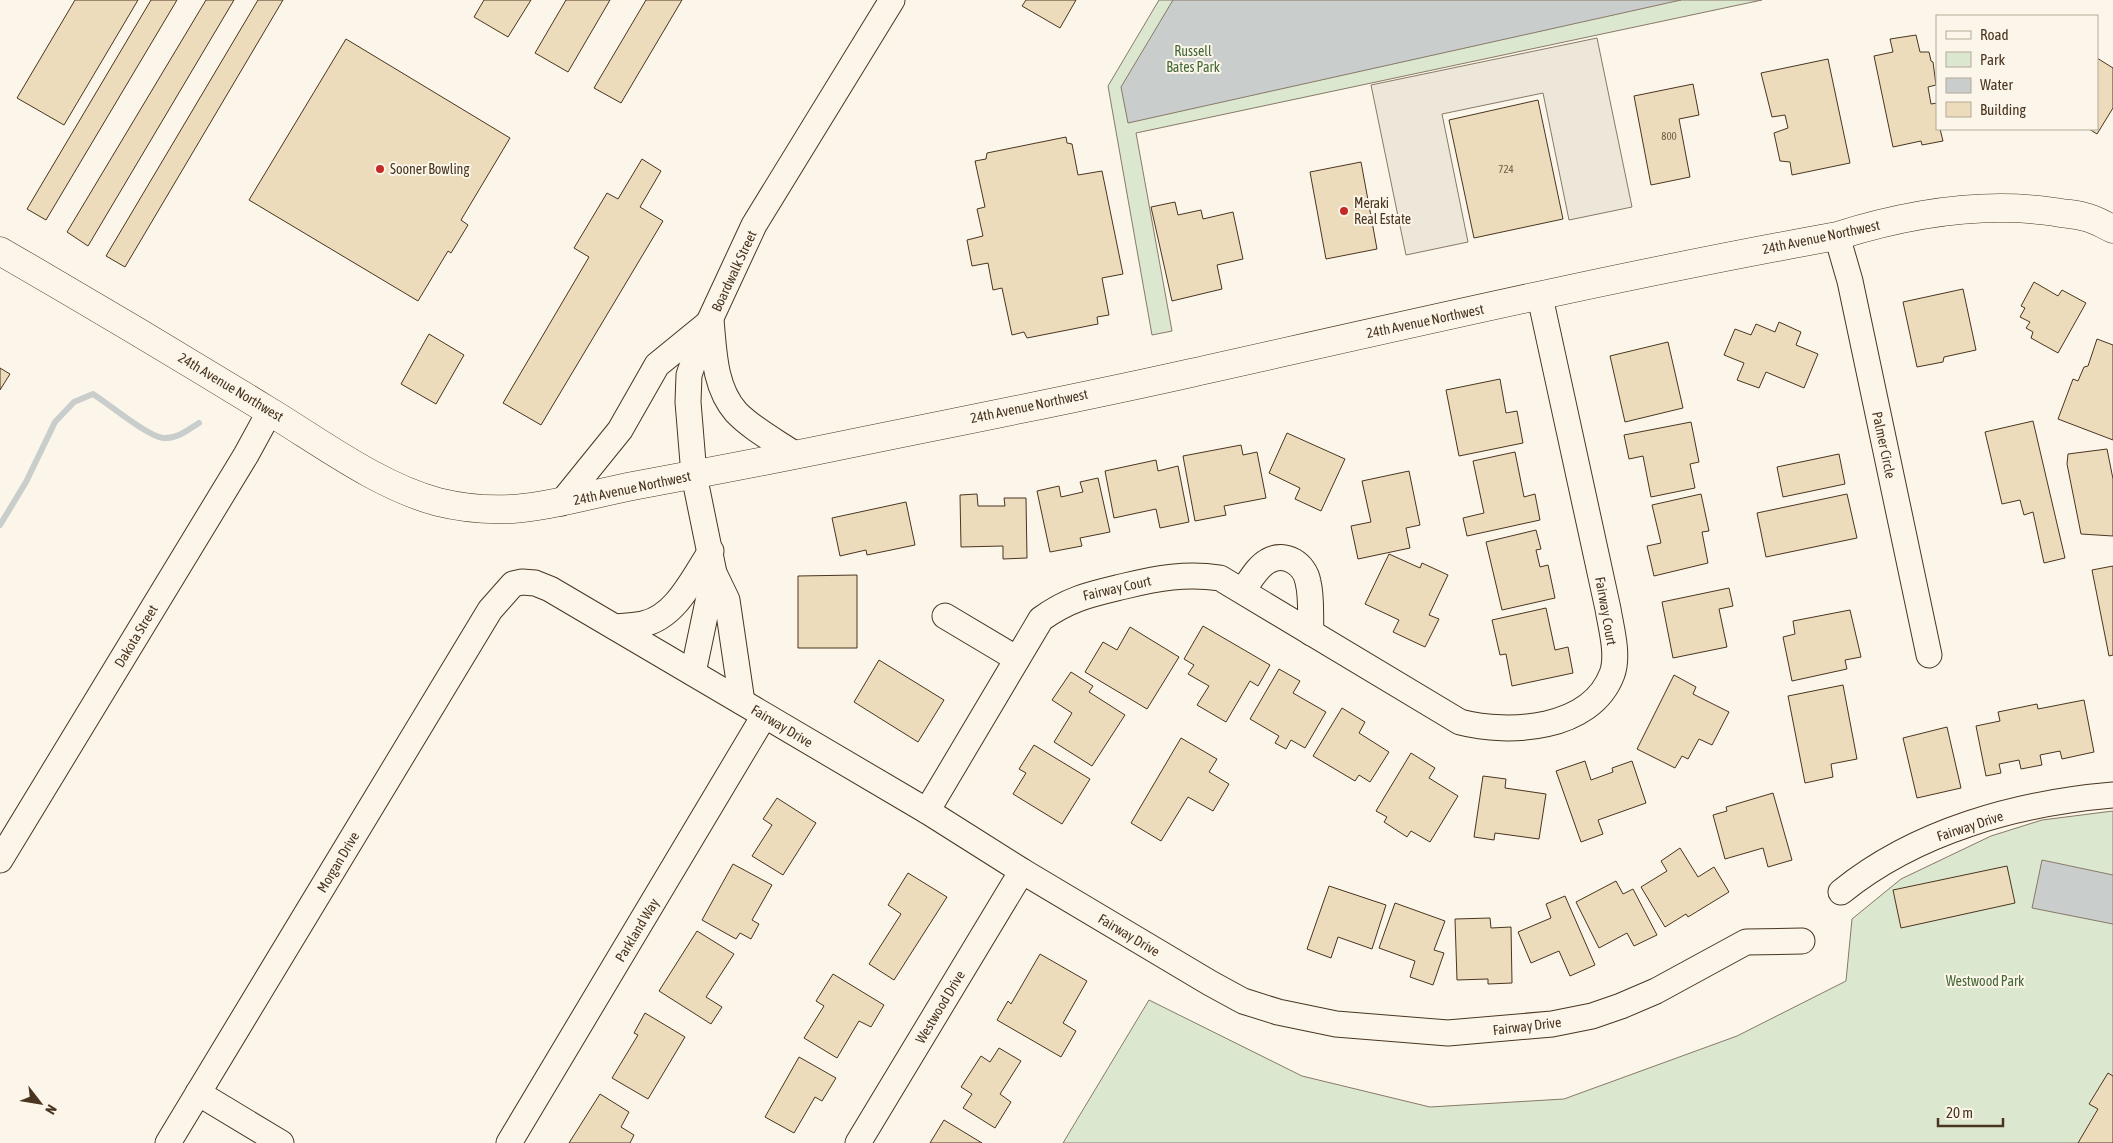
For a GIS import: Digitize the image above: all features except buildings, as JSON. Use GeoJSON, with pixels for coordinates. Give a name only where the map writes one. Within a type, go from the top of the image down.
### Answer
{"type":"FeatureCollection","features":[{"type":"Feature","properties":{"kind":"main road","name":"24th Avenue Northwest"},"geometry":{"type":"LineString","coordinates":[[0,251],[383,480],[410,494],[479,509],[516,510],[561,503],[615,490],[796,455],[1189,374],[1540,297],[1838,236],[1869,226],[1913,217],[1955,210],[2002,208],[2086,217],[2113,229]]}},
{"type":"Feature","properties":{"kind":"street","name":"Boardwalk Street"},"geometry":{"type":"LineString","coordinates":[[712,562],[694,475],[688,402],[689,375],[693,358],[754,226],[892,0]]}},
{"type":"Feature","properties":{"kind":"street","name":"Palmer Circle"},"geometry":{"type":"LineString","coordinates":[[1838,236],[1850,281],[1929,655]]}},
{"type":"Feature","properties":{"kind":"street","name":"Fairway Court"},"geometry":{"type":"LineString","coordinates":[[927,810],[1041,619],[1070,600],[1087,594],[1164,577],[1186,575],[1220,578],[1243,590],[1460,722],[1496,729],[1519,727],[1563,719],[1588,707],[1599,696],[1613,672],[1612,632],[1540,297]]}},
{"type":"Feature","properties":{"kind":"street"},"geometry":{"type":"LineString","coordinates":[[711,320],[716,368],[727,397],[736,411],[746,420],[796,455]]}},
{"type":"Feature","properties":{"kind":"street"},"geometry":{"type":"LineString","coordinates":[[561,503],[620,430],[658,365],[711,320]]}},
{"type":"Feature","properties":{"kind":"street","name":"Dakota Street"},"geometry":{"type":"LineString","coordinates":[[0,860],[246,456],[270,411]]}},
{"type":"Feature","properties":{"kind":"street"},"geometry":{"type":"LineString","coordinates":[[1243,590],[1268,560],[1281,558],[1291,560],[1303,567],[1308,582],[1311,632]]}},
{"type":"Feature","properties":{"kind":"street"},"geometry":{"type":"LineString","coordinates":[[615,627],[644,624],[668,611],[712,562]]}},
{"type":"Feature","properties":{"kind":"street"},"geometry":{"type":"LineString","coordinates":[[693,673],[712,562]]}},
{"type":"Feature","properties":{"kind":"street"},"geometry":{"type":"LineString","coordinates":[[712,562],[727,600],[742,702]]}},
{"type":"Feature","properties":{"kind":"street","name":"Fairway Drive"},"geometry":{"type":"LineString","coordinates":[[513,584],[522,582],[535,583],[615,627],[927,810],[1022,871],[1177,964],[1243,1001],[1310,1020],[1384,1030],[1463,1032],[1552,1024],[1584,1018],[1621,1006],[1656,991],[1746,942],[1802,941]]}},
{"type":"Feature","properties":{"kind":"street","name":"Morgan Drive"},"geometry":{"type":"LineString","coordinates":[[168,1143],[490,610],[513,584]]}},
{"type":"Feature","properties":{"kind":"street"},"geometry":{"type":"LineString","coordinates":[[945,616],[1017,659]]}},
{"type":"Feature","properties":{"kind":"street","name":"Parkland Way"},"geometry":{"type":"LineString","coordinates":[[509,1143],[764,716]]}},
{"type":"Feature","properties":{"kind":"street","name":"Fairway Drive"},"geometry":{"type":"LineString","coordinates":[[1841,892],[1858,878],[1895,856],[1931,839],[1971,824],[2025,808],[2113,795]]}},
{"type":"Feature","properties":{"kind":"street","name":"Westwood Drive"},"geometry":{"type":"LineString","coordinates":[[858,1143],[1022,871]]}},
{"type":"Feature","properties":{"kind":"street"},"geometry":{"type":"LineString","coordinates":[[198,1093],[281,1143]]}},
{"type":"Feature","properties":{"kind":"green space","name":"Russell Bates Park"},"geometry":{"type":"Polygon","coordinates":[[[1159,0],[1762,0],[1136,133],[1172,331],[1152,335],[1108,86],[1159,0]]]}},
{"type":"Feature","properties":{"kind":"green space","name":"Westwood Park"},"geometry":{"type":"Polygon","coordinates":[[[2113,811],[2113,1143],[1063,1143],[1149,1000],[1302,1076],[1430,1107],[1564,1099],[1737,1036],[1846,981],[1852,919],[1901,879],[1991,836],[2042,820],[2113,811]]]}},
{"type":"Feature","properties":{"kind":"shaded area"},"geometry":{"type":"Polygon","coordinates":[[[1597,38],[1632,207],[1569,220],[1543,93],[1442,114],[1468,242],[1406,255],[1371,85],[1597,38]]]}},
{"type":"Feature","properties":{"kind":"water","name":"Russell Bates Park"},"geometry":{"type":"Polygon","coordinates":[[[1173,0],[1681,0],[1128,123],[1121,87],[1173,0]]]}},
{"type":"Feature","properties":{"kind":"water"},"geometry":{"type":"Polygon","coordinates":[[[2042,860],[2113,875],[2113,924],[2032,908],[2042,860]]]}},
{"type":"Feature","properties":{"kind":"waterway"},"geometry":{"type":"LineString","coordinates":[[0,525],[26,482],[55,422],[74,402],[93,394],[138,426],[163,438],[178,436],[199,423]]}},
{"type":"Feature","properties":{"kind":"place","name":"Sooner Bowling"},"geometry":{"type":"Point","coordinates":[380,169]}},
{"type":"Feature","properties":{"kind":"place","name":"Meraki Real Estate"},"geometry":{"type":"Point","coordinates":[1344,211]}}]}
